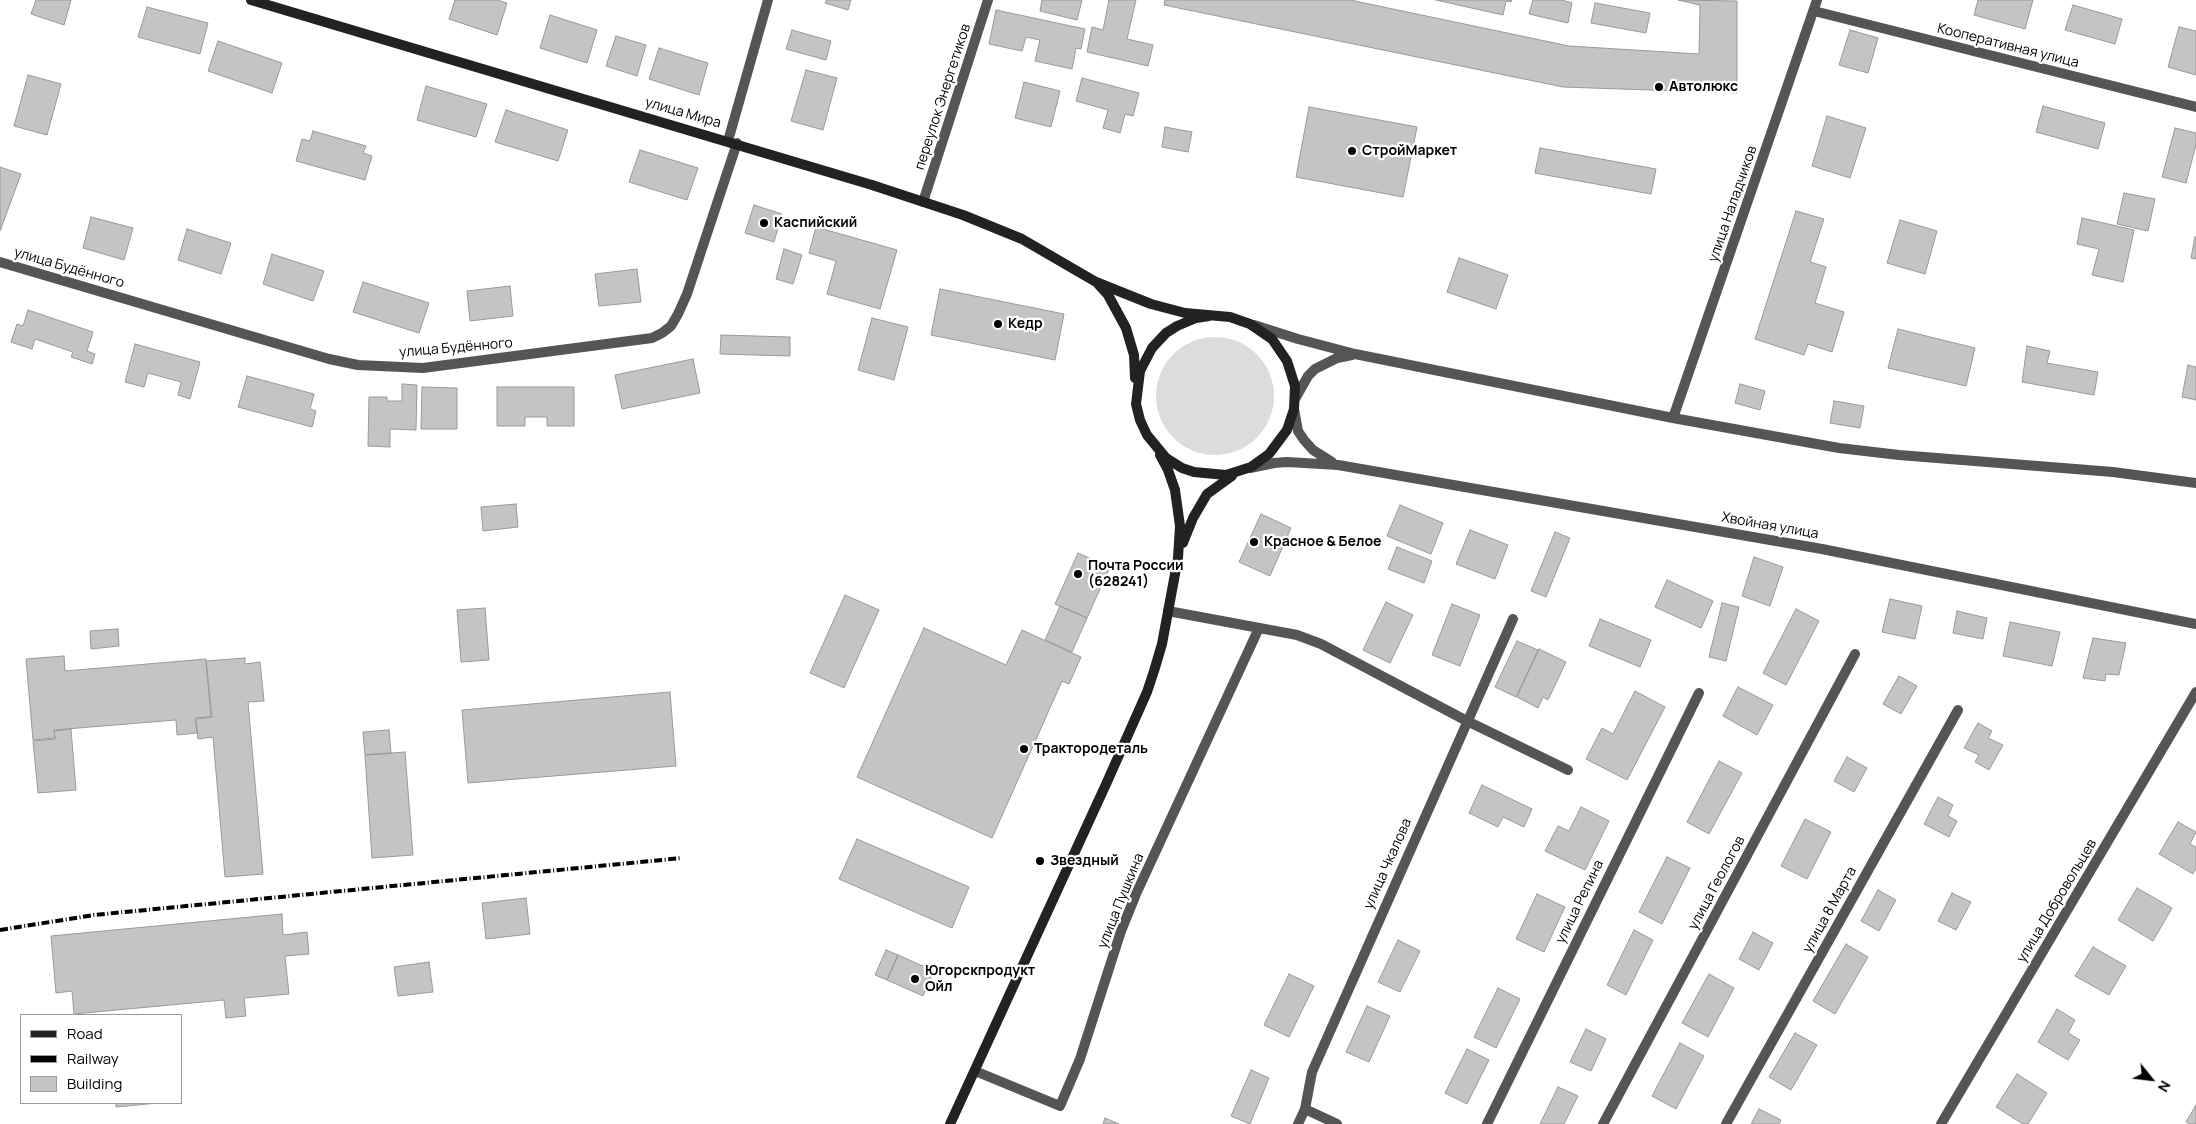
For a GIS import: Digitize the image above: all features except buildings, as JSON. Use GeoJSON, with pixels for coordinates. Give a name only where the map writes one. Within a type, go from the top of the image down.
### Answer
{"type":"FeatureCollection","features":[{"type":"Feature","properties":{"kind":"main road","name":"улица Мира"},"geometry":{"type":"LineString","coordinates":[[251,0],[732,142],[923,202],[1022,238],[1096,282]]}},
{"type":"Feature","properties":{"kind":"main road"},"geometry":{"type":"LineString","coordinates":[[1096,282],[1165,309],[1209,316],[1230,317],[1250,324],[1267,335],[1284,355],[1294,380],[1295,404],[1287,430],[1275,449],[1264,459],[1221,482],[1207,494],[1193,518],[1178,558]]}},
{"type":"Feature","properties":{"kind":"main road"},"geometry":{"type":"LineString","coordinates":[[950,1124],[1144,698],[1162,644],[1178,558],[1179,513],[1175,490],[1168,470],[1140,420],[1136,398],[1134,355],[1126,328],[1108,295],[1096,282]]}},
{"type":"Feature","properties":{"kind":"main road"},"geometry":{"type":"LineString","coordinates":[[1136,398],[1140,371],[1148,353],[1156,342],[1166,333],[1184,323],[1209,316]]}},
{"type":"Feature","properties":{"kind":"main road"},"geometry":{"type":"LineString","coordinates":[[1153,445],[1171,462],[1194,472],[1219,475],[1241,471]]}},
{"type":"Feature","properties":{"kind":"street","name":"улица Будённого"},"geometry":{"type":"LineString","coordinates":[[0,262],[329,359],[358,365],[423,368],[652,338],[662,334],[671,326],[687,294],[732,142],[768,0]]}},
{"type":"Feature","properties":{"kind":"street","name":"переулок Энергетиков"},"geometry":{"type":"LineString","coordinates":[[923,202],[988,0]]}},
{"type":"Feature","properties":{"kind":"street","name":"улица Наладчиков"},"geometry":{"type":"LineString","coordinates":[[1674,418],[1817,0]]}},
{"type":"Feature","properties":{"kind":"street","name":"Кооперативная улица"},"geometry":{"type":"LineString","coordinates":[[1814,11],[2196,107]]}},
{"type":"Feature","properties":{"kind":"street"},"geometry":{"type":"LineString","coordinates":[[1250,324],[1355,354],[1674,418],[1839,448],[1890,454],[2114,472],[2196,483]]}},
{"type":"Feature","properties":{"kind":"street"},"geometry":{"type":"LineString","coordinates":[[1338,465],[1322,457],[1304,440],[1298,431],[1295,404],[1308,376],[1315,370],[1337,358],[1355,354]]}},
{"type":"Feature","properties":{"kind":"street"},"geometry":{"type":"LineString","coordinates":[[1241,471],[1274,462],[1338,465]]}},
{"type":"Feature","properties":{"kind":"street","name":"Хвойная улица"},"geometry":{"type":"LineString","coordinates":[[1338,465],[1822,549],[2196,624]]}},
{"type":"Feature","properties":{"kind":"street"},"geometry":{"type":"LineString","coordinates":[[1168,612],[1297,635],[1321,644],[1467,721],[1568,770]]}},
{"type":"Feature","properties":{"kind":"street","name":"улица Чкалова"},"geometry":{"type":"LineString","coordinates":[[1298,1124],[1305,1109],[1312,1072],[1513,619]]}},
{"type":"Feature","properties":{"kind":"street","name":"улица Пушкина"},"geometry":{"type":"LineString","coordinates":[[975,1071],[1060,1106],[1080,1058],[1121,931],[1136,894],[1259,628]]}},
{"type":"Feature","properties":{"kind":"street","name":"улица Геологов"},"geometry":{"type":"LineString","coordinates":[[1603,1124],[1855,654]]}},
{"type":"Feature","properties":{"kind":"street","name":"улица Добровольцев"},"geometry":{"type":"LineString","coordinates":[[1940,1124],[2196,692]]}},
{"type":"Feature","properties":{"kind":"street","name":"улица Репина"},"geometry":{"type":"LineString","coordinates":[[1487,1124],[1699,693]]}},
{"type":"Feature","properties":{"kind":"street","name":"улица 8 Марта"},"geometry":{"type":"LineString","coordinates":[[1726,1124],[1958,710]]}},
{"type":"Feature","properties":{"kind":"street"},"geometry":{"type":"LineString","coordinates":[[1305,1109],[1337,1124]]}},
{"type":"Feature","properties":{"kind":"shaded area"},"geometry":{"type":"Polygon","coordinates":[[[1215,337],[1238,341],[1257,354],[1270,373],[1274,396],[1270,419],[1257,438],[1238,451],[1215,455],[1192,451],[1173,438],[1160,419],[1156,396],[1160,373],[1173,354],[1192,341],[1215,337]]]}},
{"type":"Feature","properties":{"kind":"railway"},"geometry":{"type":"LineString","coordinates":[[0,930],[94,915],[682,858]]}},
{"type":"Feature","properties":{"kind":"place","name":"Автолюкс"},"geometry":{"type":"Point","coordinates":[1659,87]}},
{"type":"Feature","properties":{"kind":"place","name":"СтройМаркет"},"geometry":{"type":"Point","coordinates":[1352,151]}},
{"type":"Feature","properties":{"kind":"place","name":"Каспийский"},"geometry":{"type":"Point","coordinates":[764,223]}},
{"type":"Feature","properties":{"kind":"place","name":"Кедр"},"geometry":{"type":"Point","coordinates":[998,324]}},
{"type":"Feature","properties":{"kind":"place","name":"Красное & Белое"},"geometry":{"type":"Point","coordinates":[1254,542]}},
{"type":"Feature","properties":{"kind":"place","name":"Почта России (628241)"},"geometry":{"type":"Point","coordinates":[1078,574]}},
{"type":"Feature","properties":{"kind":"place","name":"Трактородеталь"},"geometry":{"type":"Point","coordinates":[1024,749]}},
{"type":"Feature","properties":{"kind":"place","name":"Звездный"},"geometry":{"type":"Point","coordinates":[1040,861]}},
{"type":"Feature","properties":{"kind":"place","name":"Югорскпродукт Ойл"},"geometry":{"type":"Point","coordinates":[915,979]}}]}
